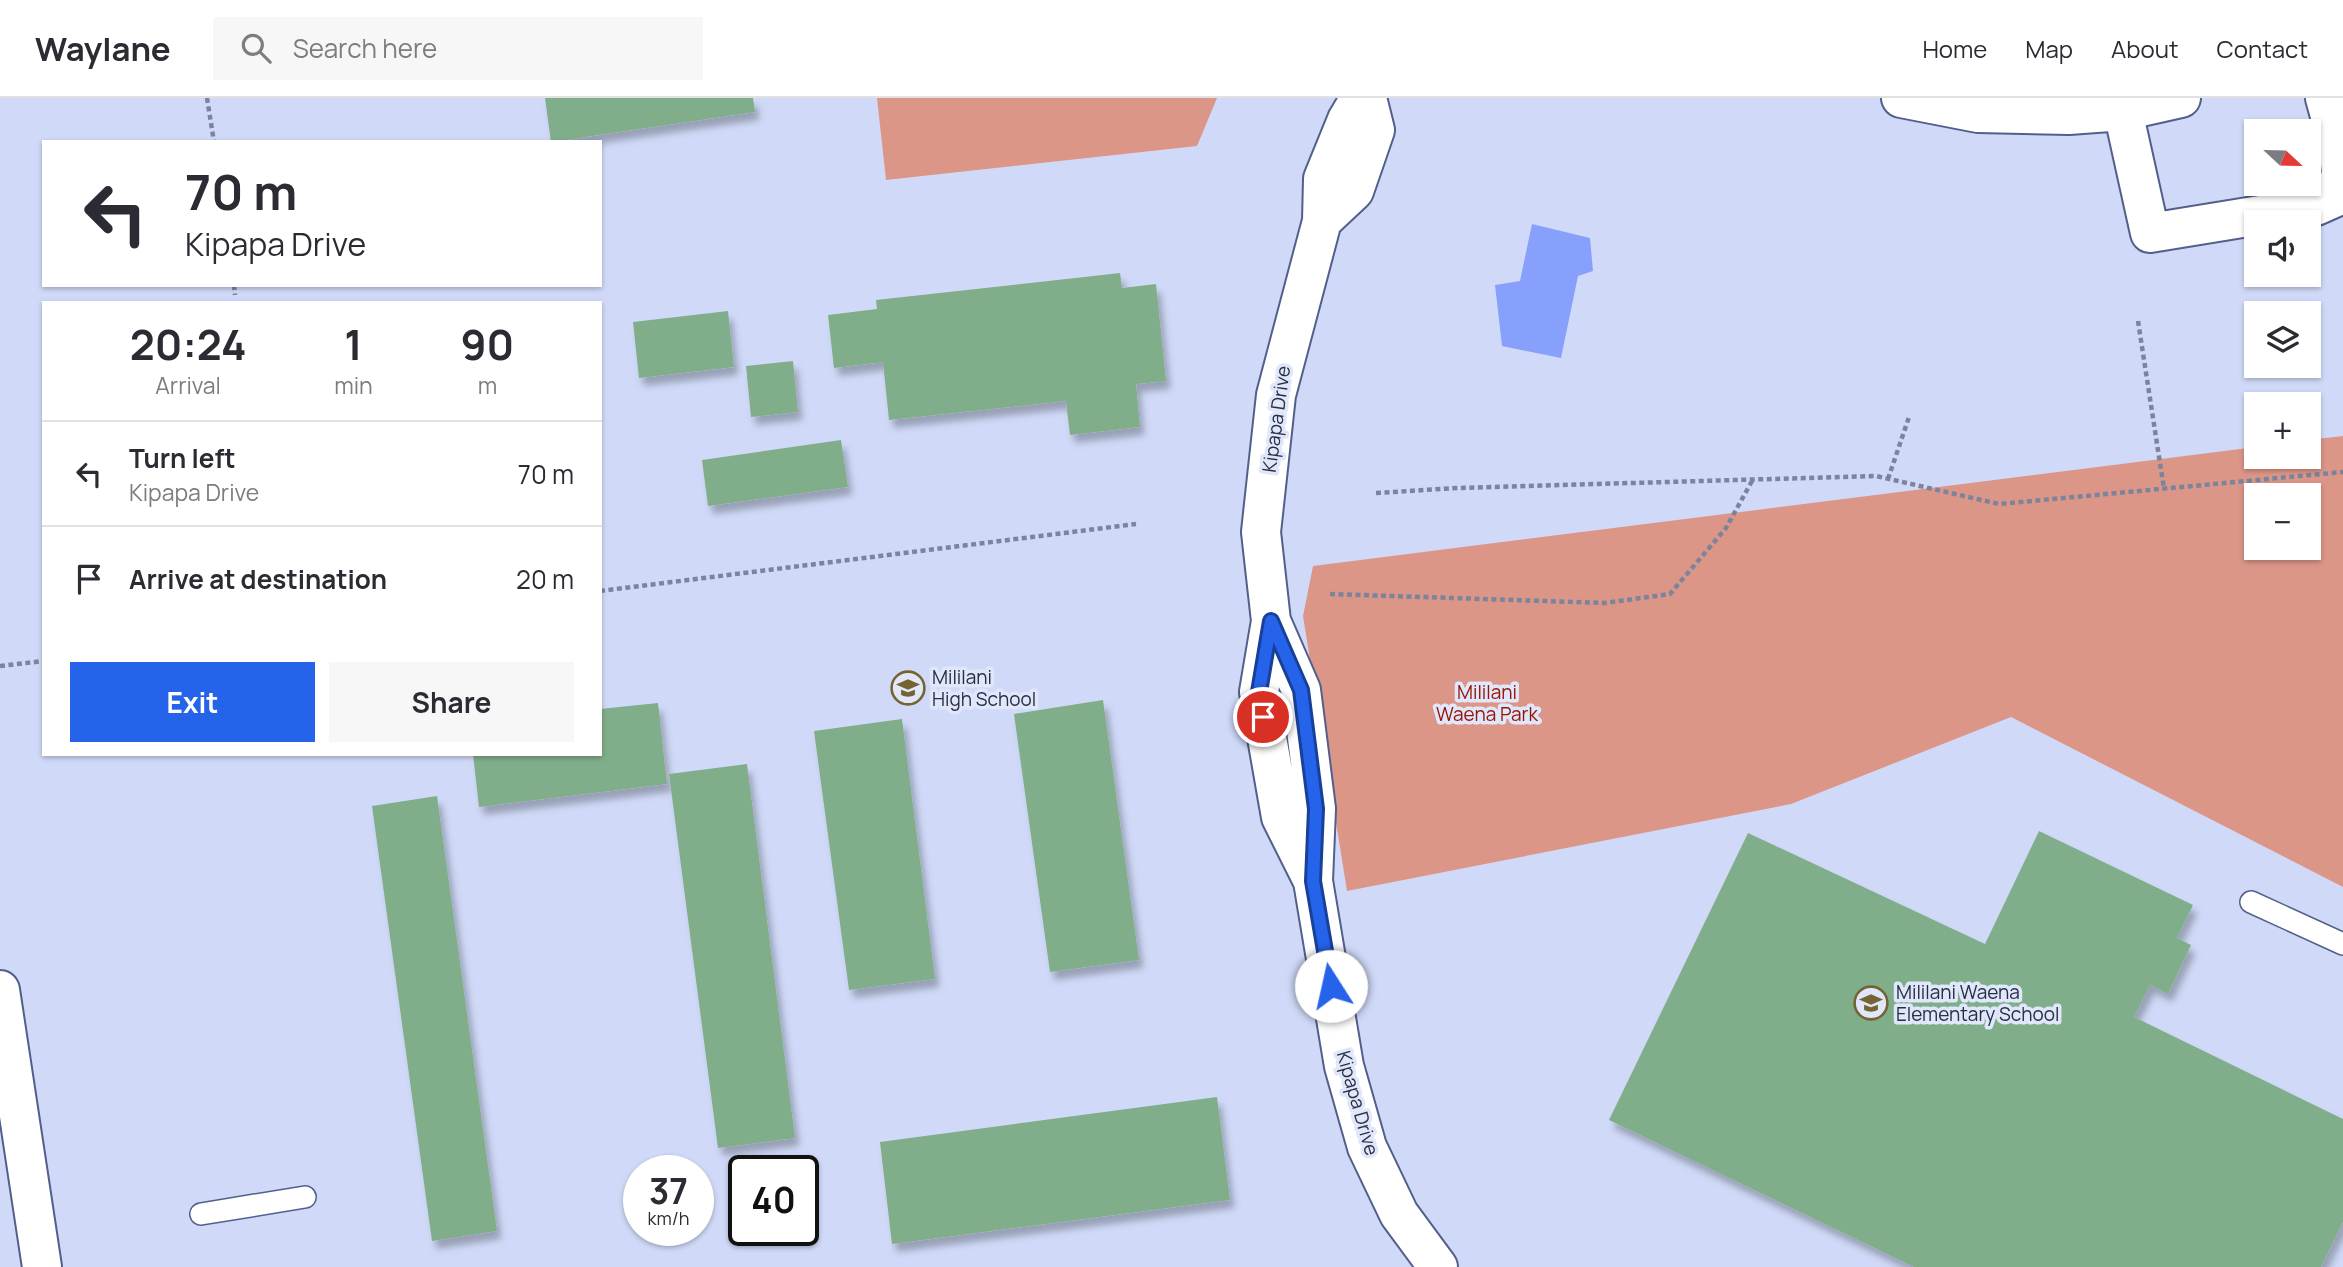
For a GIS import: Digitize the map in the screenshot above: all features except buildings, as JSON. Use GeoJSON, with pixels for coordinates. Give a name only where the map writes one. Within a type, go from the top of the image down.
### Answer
{"type":"FeatureCollection","features":[{"type":"Feature","properties":{"kind":"street","name":"Kipapa Drive"},"geometry":{"type":"LineString","coordinates":[[1360,98],[1347,120],[1323,179],[1322,221],[1276,395],[1261,532],[1271,621],[1301,690],[1316,809],[1313,881],[1344,1066],[1367,1147],[1399,1214],[1438,1267]]}},
{"type":"Feature","properties":{"kind":"street"},"geometry":{"type":"LineString","coordinates":[[1322,221],[1354,191],[1375,130],[1367,98]]}},
{"type":"Feature","properties":{"kind":"street"},"geometry":{"type":"LineString","coordinates":[[1901,98],[1978,113],[2069,115],[2123,111],[2181,98]]}},
{"type":"Feature","properties":{"kind":"street"},"geometry":{"type":"LineString","coordinates":[[2123,111],[2150,233],[2316,206],[2334,198],[2341,173],[2338,145],[2325,98]]}},
{"type":"Feature","properties":{"kind":"street"},"geometry":{"type":"LineString","coordinates":[[0,990],[42,1267]]}},
{"type":"Feature","properties":{"kind":"street"},"geometry":{"type":"LineString","coordinates":[[0,1064],[22,1134]]}},
{"type":"Feature","properties":{"kind":"lane"},"geometry":{"type":"LineString","coordinates":[[2251,902],[2343,944]]}},
{"type":"Feature","properties":{"kind":"lane"},"geometry":{"type":"LineString","coordinates":[[201,1214],[305,1197]]}},
{"type":"Feature","properties":{"kind":"path"},"geometry":{"type":"LineString","coordinates":[[208,98],[214,140]]}},
{"type":"Feature","properties":{"kind":"path"},"geometry":{"type":"LineString","coordinates":[[234,287],[235,295]]}},
{"type":"Feature","properties":{"kind":"path"},"geometry":{"type":"LineString","coordinates":[[2138,321],[2164,489]]}},
{"type":"Feature","properties":{"kind":"path"},"geometry":{"type":"LineString","coordinates":[[1888,479],[1909,417]]}},
{"type":"Feature","properties":{"kind":"path"},"geometry":{"type":"LineString","coordinates":[[1376,493],[1457,488],[1876,476],[1999,504],[2343,472]]}},
{"type":"Feature","properties":{"kind":"path"},"geometry":{"type":"LineString","coordinates":[[1330,594],[1605,603],[1670,594],[1726,528],[1752,480]]}},
{"type":"Feature","properties":{"kind":"path"},"geometry":{"type":"LineString","coordinates":[[602,591],[1136,524]]}},
{"type":"Feature","properties":{"kind":"path"},"geometry":{"type":"LineString","coordinates":[[0,666],[42,661]]}},
{"type":"Feature","properties":{"kind":"green space"},"geometry":{"type":"Polygon","coordinates":[[[877,98],[1217,98],[1197,146],[886,180],[877,98]]]}},
{"type":"Feature","properties":{"kind":"green space","name":"Mililani Waena Park"},"geometry":{"type":"Polygon","coordinates":[[[2343,436],[2343,887],[2011,717],[1791,804],[1347,891],[1303,616],[1313,566],[2244,449],[2244,469],[2321,469],[2321,439],[2343,436]]]}},
{"type":"Feature","properties":{"kind":"water"},"geometry":{"type":"Polygon","coordinates":[[[1532,224],[1590,238],[1593,271],[1578,276],[1561,358],[1502,346],[1495,285],[1520,281],[1532,224]]]}},
{"type":"Feature","properties":{"kind":"place","name":"Mililani High School"},"geometry":{"type":"Point","coordinates":[908,688]}},
{"type":"Feature","properties":{"kind":"place","name":"Mililani Waena Elementary School"},"geometry":{"type":"Point","coordinates":[1871,1003]}},
{"type":"Feature","properties":{"kind":"route"},"geometry":{"type":"LineString","coordinates":[[1263,717],[1259,692],[1271,621],[1301,690],[1316,809],[1313,881],[1331,986]]}}]}
